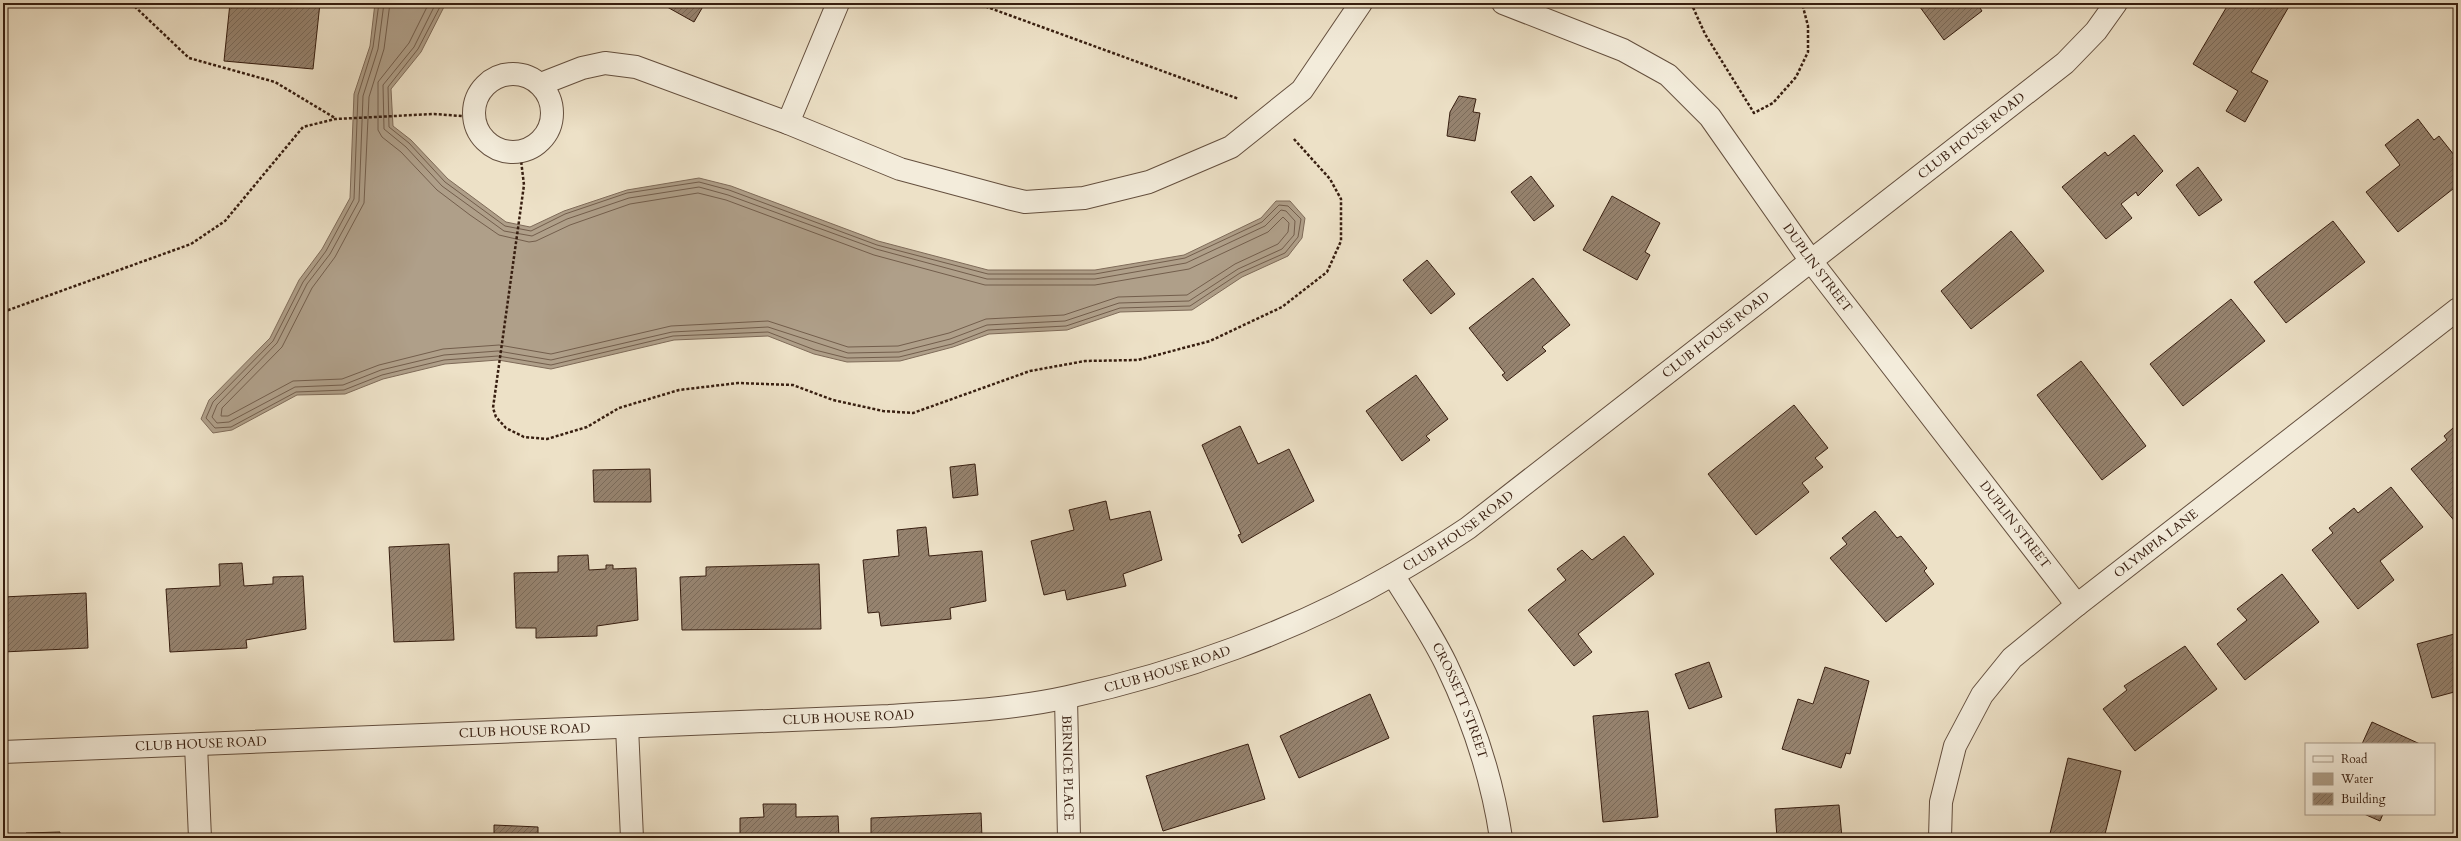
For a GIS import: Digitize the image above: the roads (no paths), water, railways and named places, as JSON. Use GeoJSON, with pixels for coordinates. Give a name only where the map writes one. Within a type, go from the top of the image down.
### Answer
{"type":"FeatureCollection","features":[{"type":"Feature","properties":{"kind":"street"},"geometry":{"type":"LineString","coordinates":[[788,123],[838,3]]}},
{"type":"Feature","properties":{"kind":"street"},"geometry":{"type":"LineString","coordinates":[[541,84],[582,68],[605,63],[636,67],[788,123],[900,169],[1025,202],[1084,198],[1149,182],[1231,147],[1302,90],[1361,3]]}},
{"type":"Feature","properties":{"kind":"street","name":"DUPLIN STREET"},"geometry":{"type":"LineString","coordinates":[[1503,3],[1623,50],[1668,75],[1710,117],[1811,261],[2077,605]]}},
{"type":"Feature","properties":{"kind":"street","name":"CLUB HOUSE ROAD"},"geometry":{"type":"LineString","coordinates":[[3,752],[627,727],[985,710],[1066,698],[1116,686],[1207,658],[1303,620],[1393,575],[1468,528],[2065,63],[2096,31],[2116,3]]}},
{"type":"Feature","properties":{"kind":"street"},"geometry":{"type":"LineString","coordinates":[[516,73],[530,76],[541,84],[548,94],[552,106],[553,119],[542,141],[532,149],[520,152],[507,152],[495,148],[484,140],[477,130],[474,117],[475,103],[481,91],[490,81],[503,75],[516,73]]}},
{"type":"Feature","properties":{"kind":"street","name":"OLYMPIA LANE"},"geometry":{"type":"LineString","coordinates":[[1940,838],[1940,802],[1955,746],[1982,695],[2012,658],[2077,605],[2458,309]]}},
{"type":"Feature","properties":{"kind":"street","name":"CROSSETT STREET"},"geometry":{"type":"LineString","coordinates":[[1393,575],[1446,663],[1475,730],[1495,801],[1501,838]]}},
{"type":"Feature","properties":{"kind":"street","name":"BERNICE PLACE"},"geometry":{"type":"LineString","coordinates":[[1066,698],[1069,838]]}},
{"type":"Feature","properties":{"kind":"street"},"geometry":{"type":"LineString","coordinates":[[627,727],[632,838]]}},
{"type":"Feature","properties":{"kind":"street"},"geometry":{"type":"LineString","coordinates":[[196,745],[200,838]]}},
{"type":"Feature","properties":{"kind":"water"},"geometry":{"type":"Polygon","coordinates":[[[375,3],[446,3],[421,52],[391,89],[393,126],[411,140],[448,179],[506,222],[530,227],[564,211],[627,190],[699,178],[731,186],[878,241],[988,270],[1095,270],[1184,255],[1261,218],[1276,201],[1290,201],[1305,218],[1302,238],[1288,256],[1242,277],[1192,310],[1120,312],[1067,330],[989,334],[953,347],[900,361],[847,362],[814,354],[768,336],[674,340],[551,369],[498,360],[445,364],[383,379],[345,394],[297,395],[232,430],[213,433],[201,419],[209,400],[270,338],[299,280],[322,249],[350,198],[354,94],[370,46],[375,3]]]}}]}
